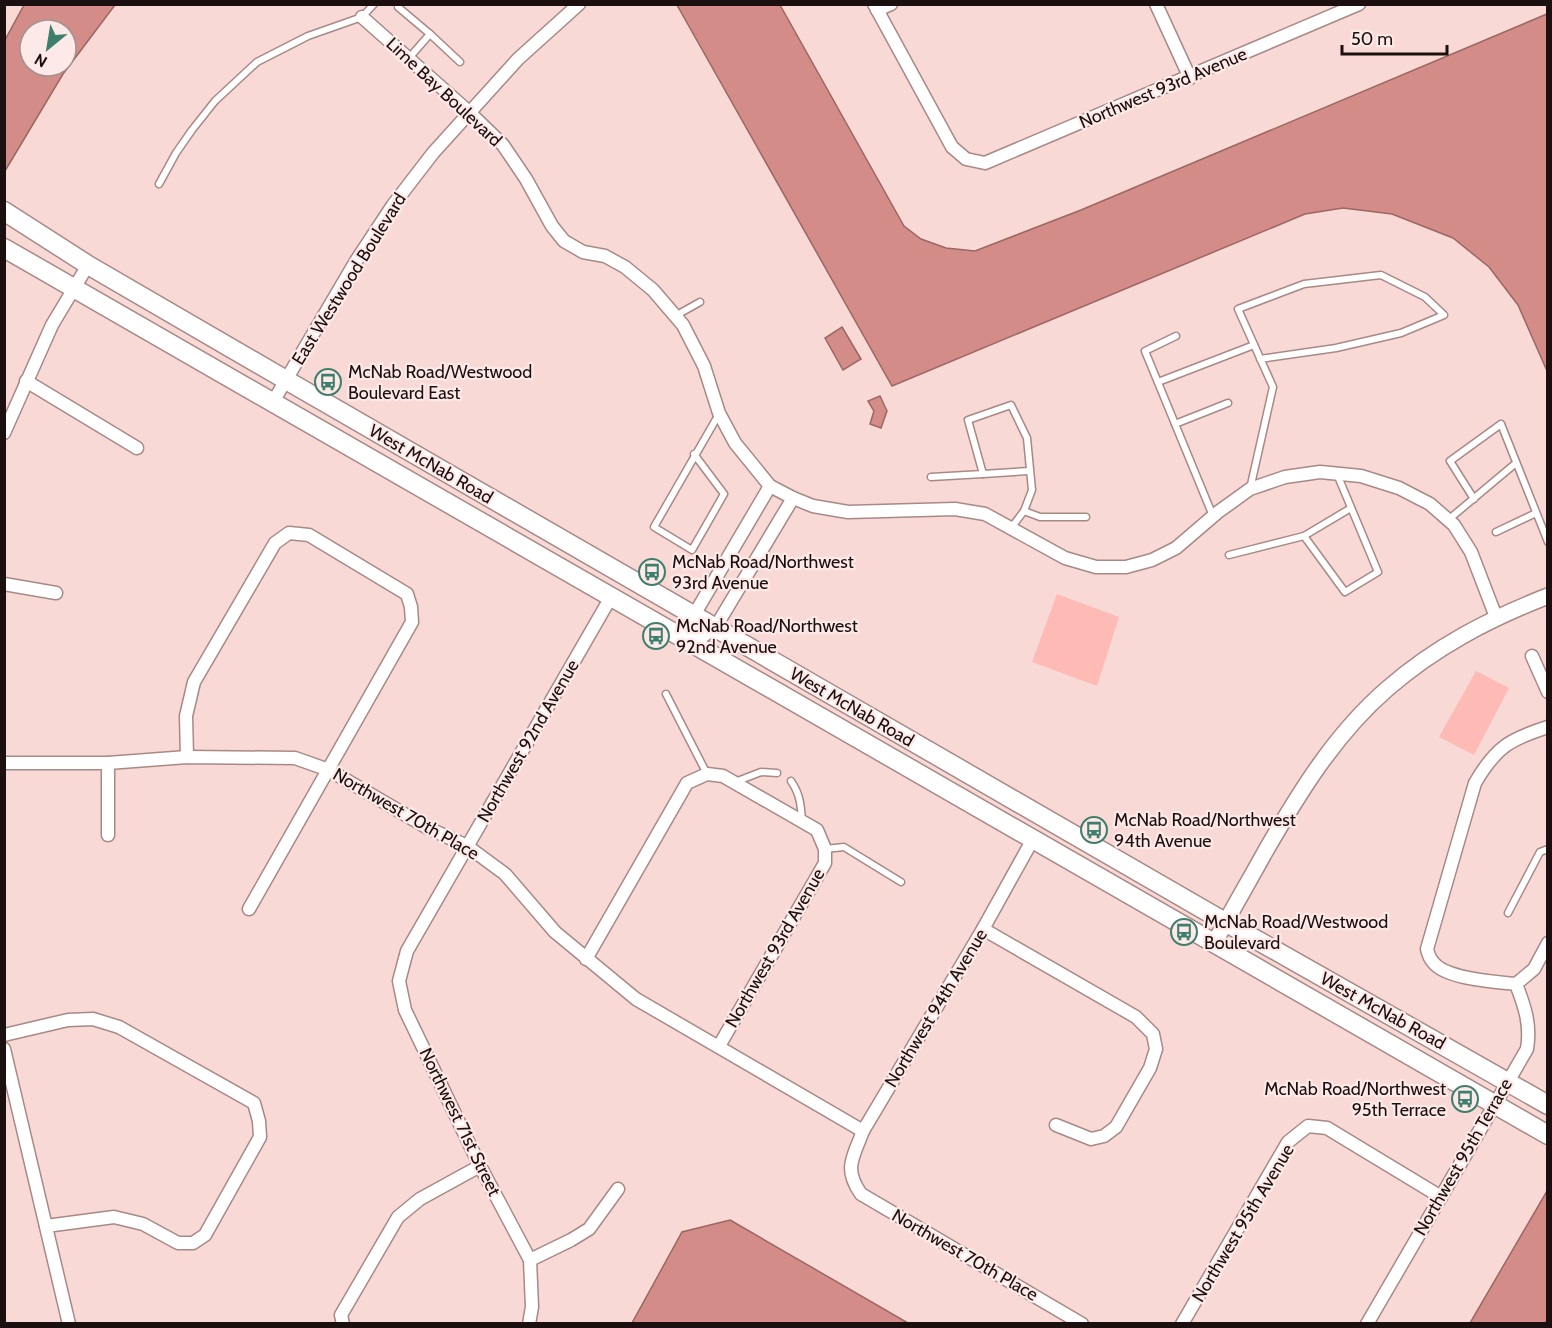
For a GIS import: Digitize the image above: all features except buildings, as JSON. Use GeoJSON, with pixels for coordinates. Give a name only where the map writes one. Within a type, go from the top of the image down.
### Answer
{"type":"FeatureCollection","features":[{"type":"Feature","properties":{"kind":"main road","name":"West McNab Road"},"geometry":{"type":"LineString","coordinates":[[4,212],[88,265],[286,380],[1225,922],[1548,1104]]}},
{"type":"Feature","properties":{"kind":"main road","name":"West McNab Road"},"geometry":{"type":"LineString","coordinates":[[4,248],[1548,1135]]}},
{"type":"Feature","properties":{"kind":"street","name":"East Westwood Boulevard"},"geometry":{"type":"LineString","coordinates":[[273,402],[356,261],[393,205],[433,153],[518,59],[579,4]]}},
{"type":"Feature","properties":{"kind":"street"},"geometry":{"type":"LineString","coordinates":[[875,7],[891,4]]}},
{"type":"Feature","properties":{"kind":"street"},"geometry":{"type":"LineString","coordinates":[[1156,4],[1190,78]]}},
{"type":"Feature","properties":{"kind":"street","name":"Northwest 93rd Avenue"},"geometry":{"type":"LineString","coordinates":[[875,7],[952,147],[966,159],[986,163],[1190,78],[1333,10],[1359,4]]}},
{"type":"Feature","properties":{"kind":"street","name":"Lime Bay Boulevard"},"geometry":{"type":"LineString","coordinates":[[362,16],[503,145],[526,179],[552,226],[564,241],[583,252],[604,256],[625,267],[653,290],[683,325],[704,366],[719,413],[735,443],[770,486],[813,506],[848,512],[955,509],[985,514],[1065,558],[1096,567],[1126,567],[1152,560],[1176,548],[1250,489],[1285,477],[1320,472],[1361,476],[1399,488],[1430,504],[1454,525],[1471,552],[1496,617]]}},
{"type":"Feature","properties":{"kind":"street"},"geometry":{"type":"LineString","coordinates":[[4,433],[52,325],[88,265]]}},
{"type":"Feature","properties":{"kind":"street"},"geometry":{"type":"LineString","coordinates":[[26,381],[137,448]]}},
{"type":"Feature","properties":{"kind":"street"},"geometry":{"type":"LineString","coordinates":[[693,643],[694,615],[770,486]]}},
{"type":"Feature","properties":{"kind":"street"},"geometry":{"type":"LineString","coordinates":[[693,643],[716,628],[793,498]]}},
{"type":"Feature","properties":{"kind":"street"},"geometry":{"type":"LineString","coordinates":[[187,757],[186,716],[194,682],[275,543],[289,533],[309,535],[406,594],[411,607],[412,622],[249,909]]}},
{"type":"Feature","properties":{"kind":"street"},"geometry":{"type":"LineString","coordinates":[[4,584],[56,593]]}},
{"type":"Feature","properties":{"kind":"street"},"geometry":{"type":"LineString","coordinates":[[1214,944],[1299,793],[1344,733],[1387,689],[1433,653],[1496,617],[1548,596]]}},
{"type":"Feature","properties":{"kind":"street","name":"Northwest 92nd Avenue"},"geometry":{"type":"LineString","coordinates":[[399,981],[407,951],[611,597]]}},
{"type":"Feature","properties":{"kind":"street"},"geometry":{"type":"LineString","coordinates":[[1532,656],[1548,692]]}},
{"type":"Feature","properties":{"kind":"street"},"geometry":{"type":"LineString","coordinates":[[1548,727],[1517,737],[1497,752],[1485,765],[1475,783],[1427,949],[1433,963],[1444,972],[1487,981],[1516,984],[1534,969],[1548,943]]}},
{"type":"Feature","properties":{"kind":"street","name":"Northwest 70th Place"},"geometry":{"type":"LineString","coordinates":[[4,763],[108,763],[187,757],[295,758],[329,770],[428,828],[467,846],[505,874],[555,932],[636,999],[863,1131]]}},
{"type":"Feature","properties":{"kind":"street"},"geometry":{"type":"LineString","coordinates":[[108,763],[108,835]]}},
{"type":"Feature","properties":{"kind":"street"},"geometry":{"type":"LineString","coordinates":[[586,959],[687,783],[707,774],[723,776],[817,830],[825,849]]}},
{"type":"Feature","properties":{"kind":"street","name":"Northwest 94th Avenue"},"geometry":{"type":"LineString","coordinates":[[852,1181],[850,1164],[863,1131],[983,929],[1033,839]]}},
{"type":"Feature","properties":{"kind":"street","name":"Northwest 93rd Avenue"},"geometry":{"type":"LineString","coordinates":[[719,1046],[825,863],[825,849]]}},
{"type":"Feature","properties":{"kind":"street"},"geometry":{"type":"LineString","coordinates":[[983,929],[1136,1017],[1153,1034],[1156,1049],[1150,1068],[1116,1127],[1104,1136],[1091,1139],[1056,1125]]}},
{"type":"Feature","properties":{"kind":"street","name":"Northwest 71st Street"},"geometry":{"type":"LineString","coordinates":[[399,981],[405,1010],[480,1166],[530,1260]]}},
{"type":"Feature","properties":{"kind":"street","name":"Northwest 95th Terrace"},"geometry":{"type":"LineString","coordinates":[[1366,1323],[1527,1049],[1529,1034],[1527,1013],[1516,984]]}},
{"type":"Feature","properties":{"kind":"street"},"geometry":{"type":"LineString","coordinates":[[4,1035],[68,1020],[93,1019],[119,1027],[254,1103],[259,1121],[260,1137],[205,1235],[193,1243],[178,1243],[142,1224],[114,1217],[46,1226]]}},
{"type":"Feature","properties":{"kind":"street"},"geometry":{"type":"LineString","coordinates":[[4,1049],[69,1323]]}},
{"type":"Feature","properties":{"kind":"street","name":"Northwest 95th Avenue"},"geometry":{"type":"LineString","coordinates":[[1182,1323],[1288,1142],[1308,1126],[1327,1128],[1440,1197]]}},
{"type":"Feature","properties":{"kind":"street"},"geometry":{"type":"LineString","coordinates":[[343,1323],[341,1315],[398,1217],[420,1199],[480,1166]]}},
{"type":"Feature","properties":{"kind":"street","name":"Northwest 70th Place"},"geometry":{"type":"LineString","coordinates":[[852,1181],[861,1194],[1082,1323]]}},
{"type":"Feature","properties":{"kind":"street"},"geometry":{"type":"LineString","coordinates":[[529,1323],[532,1306],[530,1260],[589,1229],[618,1189]]}},
{"type":"Feature","properties":{"kind":"lane"},"geometry":{"type":"LineString","coordinates":[[159,184],[192,130],[215,102],[257,62],[309,36],[362,16],[374,4]]}},
{"type":"Feature","properties":{"kind":"lane"},"geometry":{"type":"LineString","coordinates":[[399,7],[460,62]]}},
{"type":"Feature","properties":{"kind":"lane"},"geometry":{"type":"LineString","coordinates":[[409,58],[430,34]]}},
{"type":"Feature","properties":{"kind":"lane"},"geometry":{"type":"LineString","coordinates":[[1250,489],[1273,387],[1260,359],[1238,309],[1304,284],[1382,275],[1425,297],[1444,315],[1401,333],[1336,348],[1260,359]]}},
{"type":"Feature","properties":{"kind":"lane"},"geometry":{"type":"LineString","coordinates":[[675,316],[700,302]]}},
{"type":"Feature","properties":{"kind":"lane"},"geometry":{"type":"LineString","coordinates":[[1176,336],[1145,351],[1214,516]]}},
{"type":"Feature","properties":{"kind":"lane"},"geometry":{"type":"LineString","coordinates":[[1158,382],[1254,345]]}},
{"type":"Feature","properties":{"kind":"lane"},"geometry":{"type":"LineString","coordinates":[[1175,424],[1228,403]]}},
{"type":"Feature","properties":{"kind":"lane"},"geometry":{"type":"LineString","coordinates":[[982,474],[968,420],[1011,405],[1027,438],[1032,490],[1024,511],[1011,528]]}},
{"type":"Feature","properties":{"kind":"lane"},"geometry":{"type":"LineString","coordinates":[[694,454],[724,494],[692,550],[654,527],[694,454],[719,413]]}},
{"type":"Feature","properties":{"kind":"lane"},"geometry":{"type":"LineString","coordinates":[[1474,499],[1450,461],[1501,424],[1548,542]]}},
{"type":"Feature","properties":{"kind":"lane"},"geometry":{"type":"LineString","coordinates":[[1448,520],[1516,463]]}},
{"type":"Feature","properties":{"kind":"lane"},"geometry":{"type":"LineString","coordinates":[[931,477],[1029,471]]}},
{"type":"Feature","properties":{"kind":"lane"},"geometry":{"type":"LineString","coordinates":[[1304,536],[1345,592],[1378,572],[1337,474]]}},
{"type":"Feature","properties":{"kind":"lane"},"geometry":{"type":"LineString","coordinates":[[1229,555],[1304,536],[1352,508]]}},
{"type":"Feature","properties":{"kind":"lane"},"geometry":{"type":"LineString","coordinates":[[1024,511],[1040,516],[1086,517]]}},
{"type":"Feature","properties":{"kind":"lane"},"geometry":{"type":"LineString","coordinates":[[1496,532],[1536,513]]}},
{"type":"Feature","properties":{"kind":"lane"},"geometry":{"type":"LineString","coordinates":[[666,694],[707,774]]}},
{"type":"Feature","properties":{"kind":"lane"},"geometry":{"type":"LineString","coordinates":[[734,782],[761,772],[777,773]]}},
{"type":"Feature","properties":{"kind":"lane"},"geometry":{"type":"LineString","coordinates":[[791,781],[801,800],[802,821]]}},
{"type":"Feature","properties":{"kind":"lane"},"geometry":{"type":"LineString","coordinates":[[825,849],[844,847],[901,882]]}},
{"type":"Feature","properties":{"kind":"lane"},"geometry":{"type":"LineString","coordinates":[[1508,913],[1540,852],[1548,849]]}},
{"type":"Feature","properties":{"kind":"shaded area"},"geometry":{"type":"Polygon","coordinates":[[[24,5],[115,5],[78,54],[78,18],[18,18],[18,78],[61,78],[5,171],[5,40],[24,5]]]}},
{"type":"Feature","properties":{"kind":"shaded area"},"geometry":{"type":"Polygon","coordinates":[[[677,5],[780,5],[904,226],[921,239],[946,248],[975,251],[1081,210],[1547,14],[1547,371],[1518,305],[1489,267],[1453,238],[1392,214],[1343,208],[1305,214],[892,386],[677,5]]]}},
{"type":"Feature","properties":{"kind":"shaded area"},"geometry":{"type":"Polygon","coordinates":[[[842,327],[861,359],[843,370],[825,338],[842,327]]]}},
{"type":"Feature","properties":{"kind":"shaded area"},"geometry":{"type":"Polygon","coordinates":[[[880,396],[887,411],[881,428],[870,424],[874,411],[868,401],[880,396]]]}},
{"type":"Feature","properties":{"kind":"shaded area"},"geometry":{"type":"Polygon","coordinates":[[[1057,594],[1119,617],[1097,686],[1032,662],[1057,594]]]}},
{"type":"Feature","properties":{"kind":"shaded area"},"geometry":{"type":"Polygon","coordinates":[[[1476,671],[1509,688],[1474,755],[1439,737],[1476,671]]]}},
{"type":"Feature","properties":{"kind":"shaded area"},"geometry":{"type":"Polygon","coordinates":[[[1547,1191],[1548,1319],[1545,1323],[1470,1323],[1547,1191]]]}},
{"type":"Feature","properties":{"kind":"shaded area"},"geometry":{"type":"Polygon","coordinates":[[[730,1220],[908,1323],[632,1323],[682,1232],[730,1220]]]}},
{"type":"Feature","properties":{"kind":"place","name":"McNab Road/Westwood Boulevard East"},"geometry":{"type":"Point","coordinates":[328,382]}},
{"type":"Feature","properties":{"kind":"place","name":"McNab Road/Northwest 93rd Avenue"},"geometry":{"type":"Point","coordinates":[652,572]}},
{"type":"Feature","properties":{"kind":"place","name":"McNab Road/Northwest 92nd Avenue"},"geometry":{"type":"Point","coordinates":[656,636]}},
{"type":"Feature","properties":{"kind":"place","name":"McNab Road/Northwest 94th Avenue"},"geometry":{"type":"Point","coordinates":[1094,830]}},
{"type":"Feature","properties":{"kind":"place","name":"McNab Road/Westwood Boulevard"},"geometry":{"type":"Point","coordinates":[1184,932]}},
{"type":"Feature","properties":{"kind":"place","name":"McNab Road/Northwest 95th Terrace"},"geometry":{"type":"Point","coordinates":[1465,1099]}}]}
